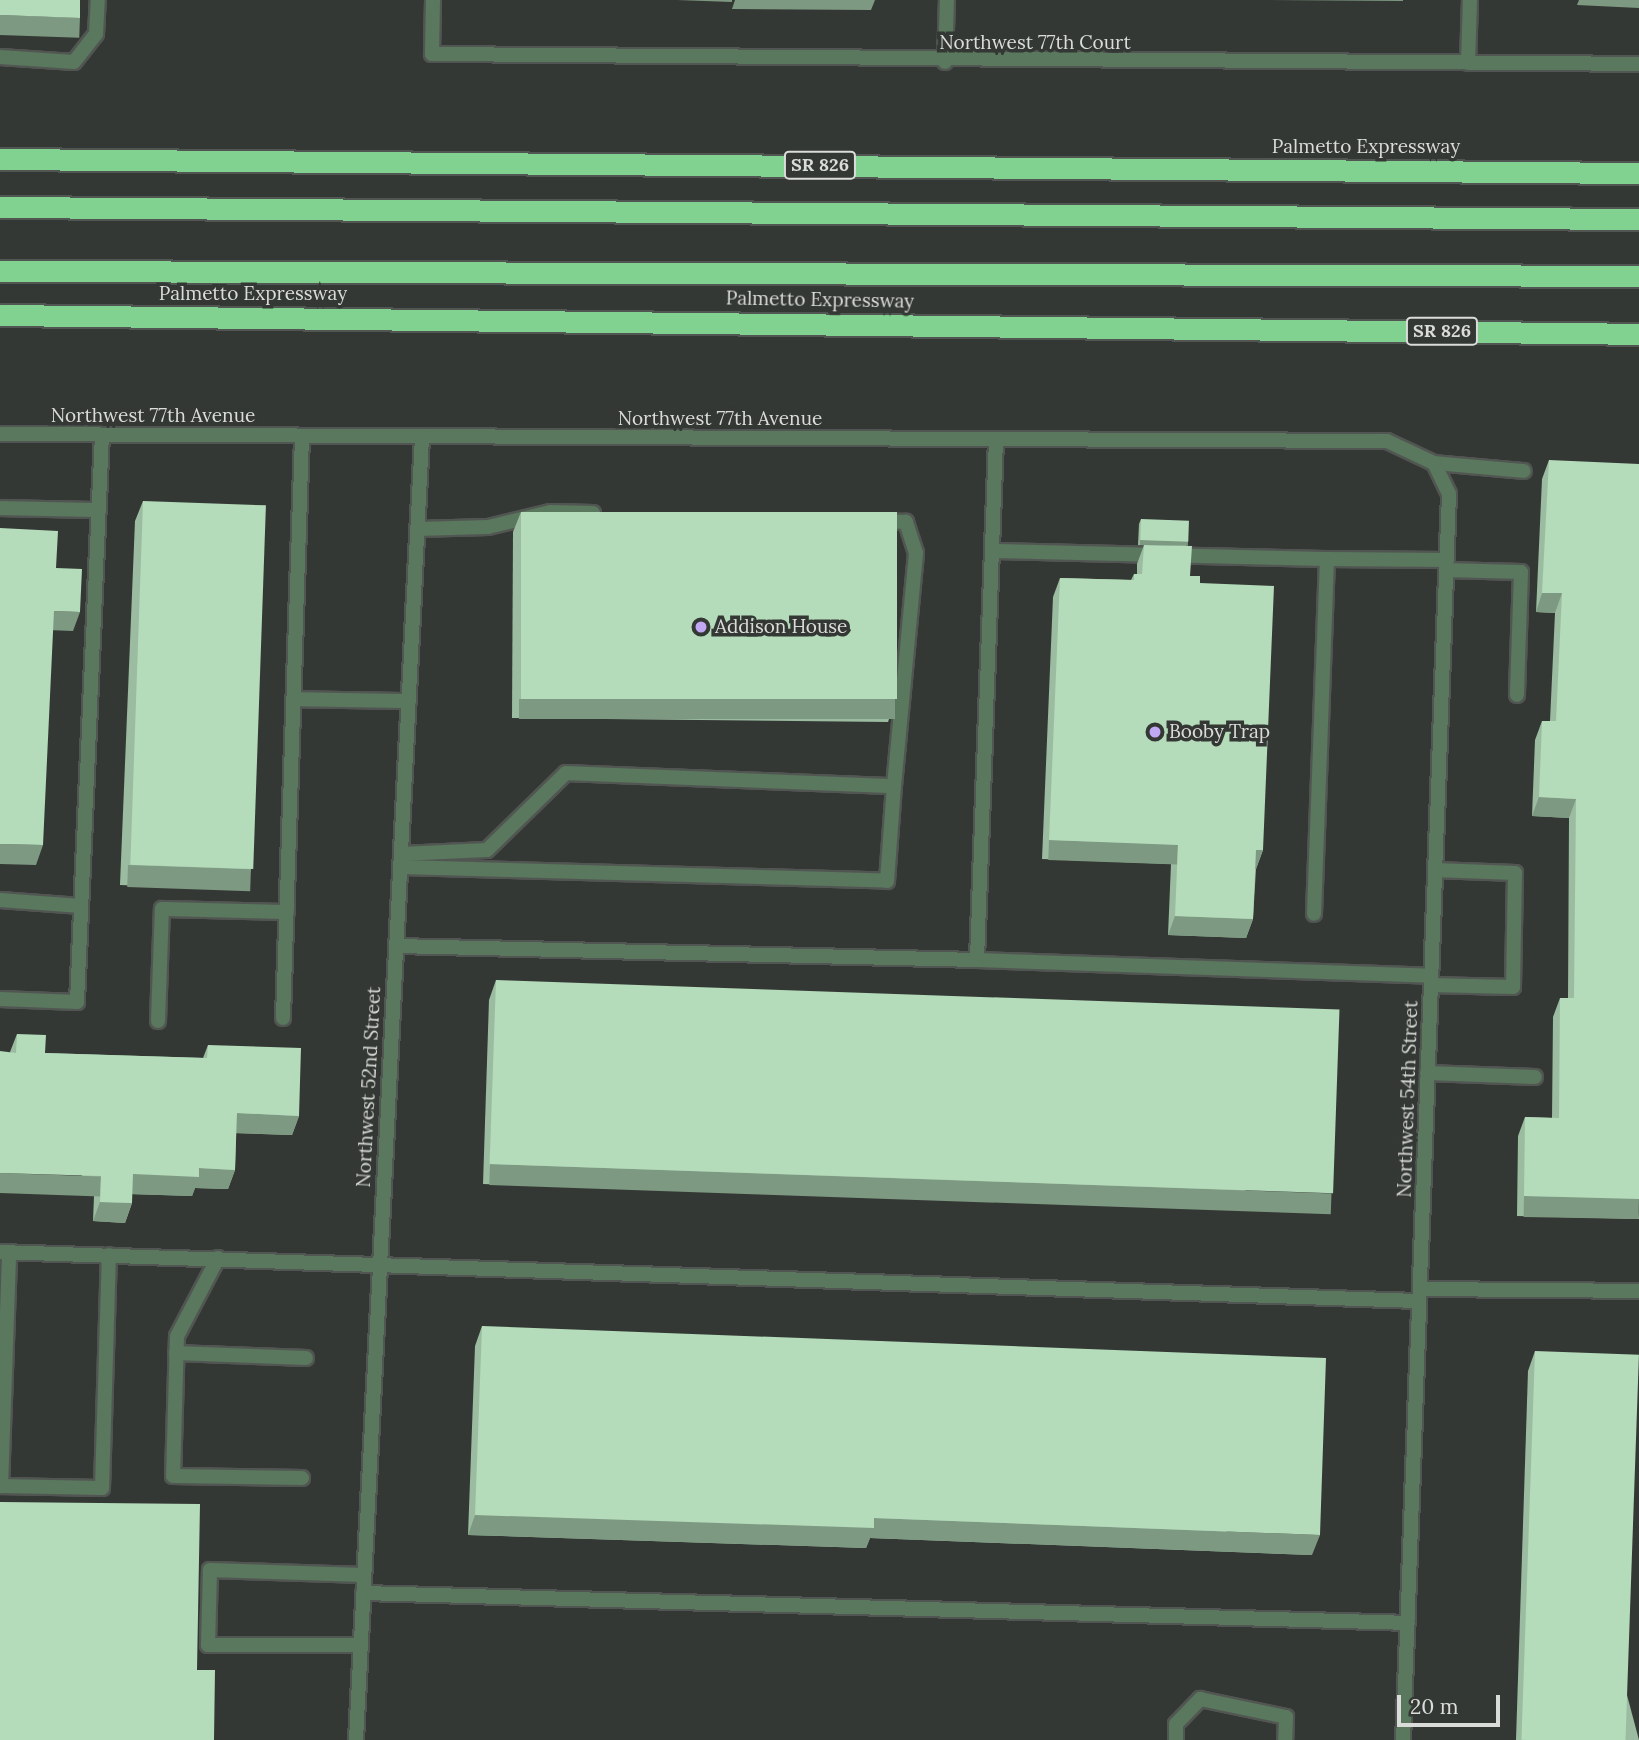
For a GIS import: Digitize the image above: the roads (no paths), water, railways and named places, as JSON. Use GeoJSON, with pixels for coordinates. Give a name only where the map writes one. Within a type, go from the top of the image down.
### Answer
{"type":"FeatureCollection","features":[{"type":"Feature","properties":{"kind":"highway","name":"Palmetto Expressway"},"geometry":{"type":"LineString","coordinates":[[0,159],[1639,173]]}},
{"type":"Feature","properties":{"kind":"highway"},"geometry":{"type":"LineString","coordinates":[[0,207],[1639,219]]}},
{"type":"Feature","properties":{"kind":"highway"},"geometry":{"type":"LineString","coordinates":[[0,271],[1639,276]]}},
{"type":"Feature","properties":{"kind":"highway","name":"Palmetto Expressway"},"geometry":{"type":"LineString","coordinates":[[0,315],[1639,334]]}},
{"type":"Feature","properties":{"kind":"street"},"geometry":{"type":"LineString","coordinates":[[0,57],[74,62],[96,34],[98,0]]}},
{"type":"Feature","properties":{"kind":"street","name":"Northwest 77th Court"},"geometry":{"type":"LineString","coordinates":[[433,0],[432,54],[945,62],[1639,64]]}},
{"type":"Feature","properties":{"kind":"street"},"geometry":{"type":"LineString","coordinates":[[945,62],[947,0]]}},
{"type":"Feature","properties":{"kind":"street"},"geometry":{"type":"LineString","coordinates":[[1468,63],[1470,0]]}},
{"type":"Feature","properties":{"kind":"street","name":"Northwest 77th Avenue"},"geometry":{"type":"LineString","coordinates":[[0,434],[1387,441],[1434,463]]}},
{"type":"Feature","properties":{"kind":"street"},"geometry":{"type":"LineString","coordinates":[[0,999],[77,1002],[102,435]]}},
{"type":"Feature","properties":{"kind":"street"},"geometry":{"type":"LineString","coordinates":[[283,1018],[302,436]]}},
{"type":"Feature","properties":{"kind":"street","name":"Northwest 52nd Street"},"geometry":{"type":"LineString","coordinates":[[356,1740],[422,437]]}},
{"type":"Feature","properties":{"kind":"street"},"geometry":{"type":"LineString","coordinates":[[977,960],[996,439]]}},
{"type":"Feature","properties":{"kind":"street"},"geometry":{"type":"LineString","coordinates":[[1434,463],[1524,471]]}},
{"type":"Feature","properties":{"kind":"street","name":"Northwest 54th Street"},"geometry":{"type":"LineString","coordinates":[[1403,1740],[1449,494],[1434,463]]}},
{"type":"Feature","properties":{"kind":"street"},"geometry":{"type":"LineString","coordinates":[[0,508],[99,510]]}},
{"type":"Feature","properties":{"kind":"street"},"geometry":{"type":"LineString","coordinates":[[417,529],[488,527],[550,512],[605,513]]}},
{"type":"Feature","properties":{"kind":"street"},"geometry":{"type":"LineString","coordinates":[[401,861],[887,881],[916,553],[906,522],[865,521]]}},
{"type":"Feature","properties":{"kind":"street"},"geometry":{"type":"LineString","coordinates":[[993,551],[1327,559],[1521,572],[1517,695]]}},
{"type":"Feature","properties":{"kind":"street"},"geometry":{"type":"LineString","coordinates":[[1314,914],[1327,559]]}},
{"type":"Feature","properties":{"kind":"street"},"geometry":{"type":"LineString","coordinates":[[293,699],[409,701]]}},
{"type":"Feature","properties":{"kind":"street"},"geometry":{"type":"LineString","coordinates":[[401,861],[487,850],[566,773],[894,786]]}},
{"type":"Feature","properties":{"kind":"street"},"geometry":{"type":"LineString","coordinates":[[396,946],[977,960],[1431,980],[1513,987],[1515,873],[1435,870]]}},
{"type":"Feature","properties":{"kind":"street"},"geometry":{"type":"LineString","coordinates":[[0,900],[81,906]]}},
{"type":"Feature","properties":{"kind":"street"},"geometry":{"type":"LineString","coordinates":[[158,1021],[162,909],[287,912]]}},
{"type":"Feature","properties":{"kind":"street"},"geometry":{"type":"LineString","coordinates":[[1427,1073],[1535,1077]]}},
{"type":"Feature","properties":{"kind":"street"},"geometry":{"type":"LineString","coordinates":[[109,1255],[102,1488],[1,1486],[5,1252],[380,1262],[1420,1295],[1639,1291]]}},
{"type":"Feature","properties":{"kind":"street"},"geometry":{"type":"LineString","coordinates":[[218,1258],[177,1336],[173,1476],[302,1478]]}},
{"type":"Feature","properties":{"kind":"street"},"geometry":{"type":"LineString","coordinates":[[176,1353],[306,1358]]}},
{"type":"Feature","properties":{"kind":"street"},"geometry":{"type":"LineString","coordinates":[[360,1645],[208,1645],[210,1570],[364,1575]]}},
{"type":"Feature","properties":{"kind":"street"},"geometry":{"type":"LineString","coordinates":[[363,1593],[1408,1623]]}},
{"type":"Feature","properties":{"kind":"street"},"geometry":{"type":"LineString","coordinates":[[1176,1740],[1176,1724],[1200,1699],[1286,1717],[1285,1740]]}},
{"type":"Feature","properties":{"kind":"place","name":"Addison House"},"geometry":{"type":"Point","coordinates":[701,627]}},
{"type":"Feature","properties":{"kind":"place","name":"Booby Trap"},"geometry":{"type":"Point","coordinates":[1155,732]}}]}
